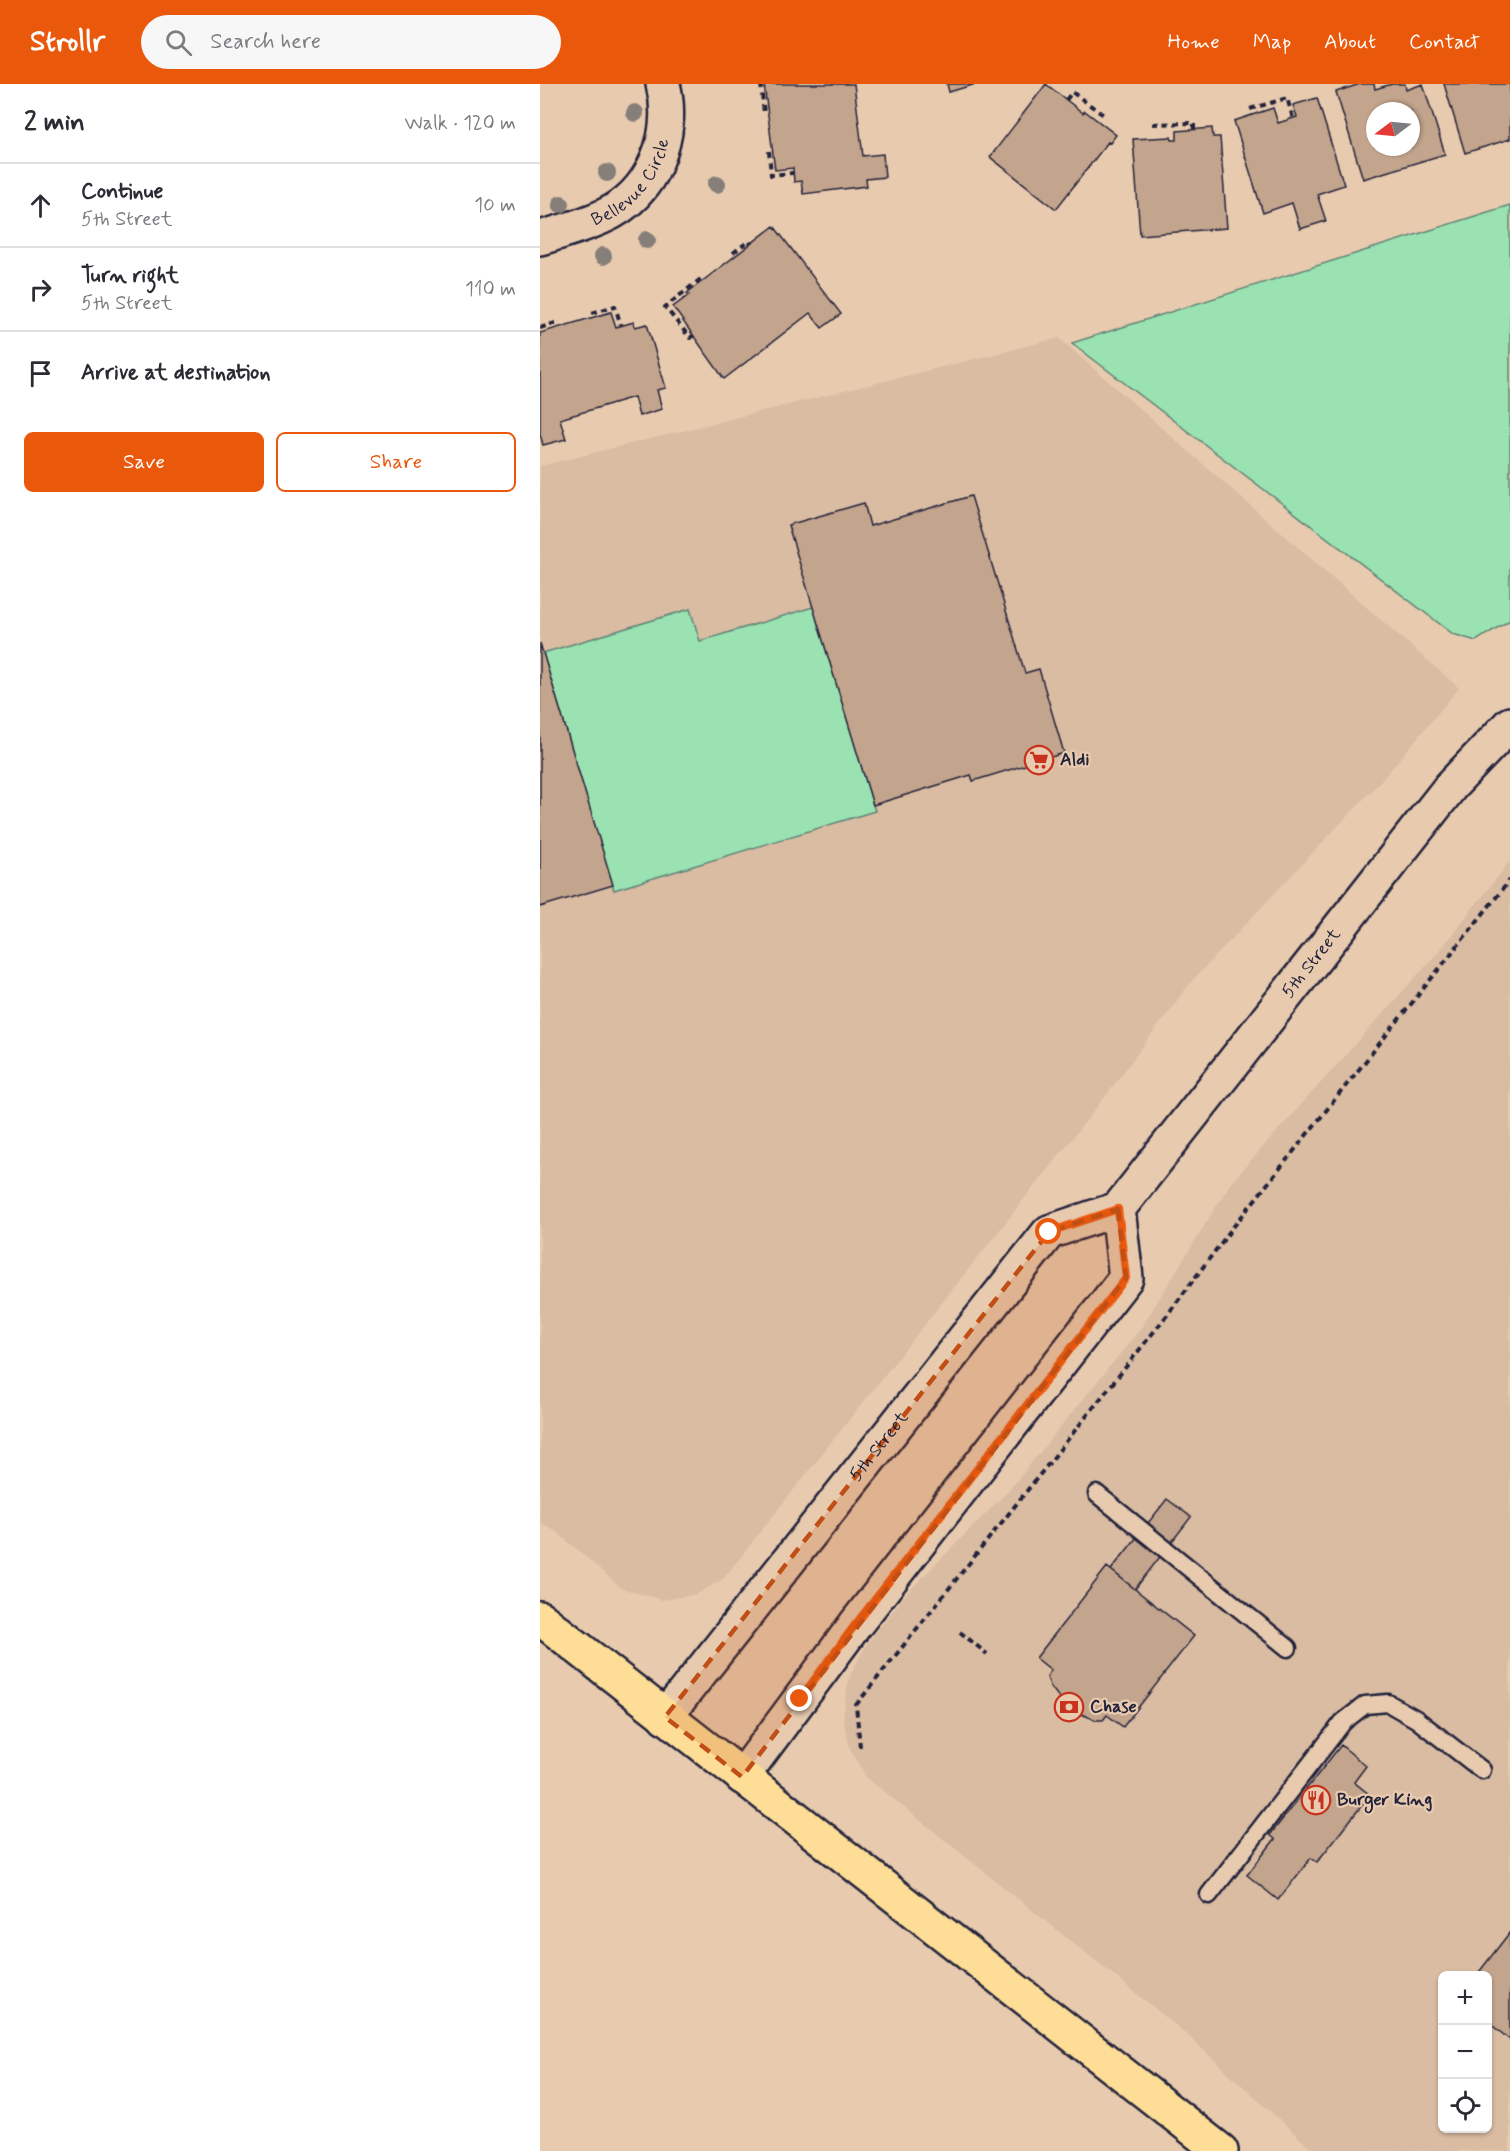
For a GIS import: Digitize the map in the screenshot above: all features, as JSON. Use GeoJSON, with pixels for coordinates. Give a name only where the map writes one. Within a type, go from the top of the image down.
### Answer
{"type":"FeatureCollection","features":[{"type":"Feature","properties":{"kind":"main road"},"geometry":{"type":"LineString","coordinates":[[540,1618],[1221,2151]]}},
{"type":"Feature","properties":{"kind":"street","name":"Bellevue Circle"},"geometry":{"type":"LineString","coordinates":[[540,238],[604,217],[627,202],[643,186],[662,149],[668,124],[667,97],[663,84]]}},
{"type":"Feature","properties":{"kind":"street","name":"5th Street"},"geometry":{"type":"LineString","coordinates":[[665,1717],[1049,1232],[1118,1209],[1451,786],[1510,724]]}},
{"type":"Feature","properties":{"kind":"street"},"geometry":{"type":"LineString","coordinates":[[742,1778],[855,1625],[1126,1278],[1118,1209]]}},
{"type":"Feature","properties":{"kind":"lane"},"geometry":{"type":"LineString","coordinates":[[1097,1494],[1288,1648]]}},
{"type":"Feature","properties":{"kind":"lane"},"geometry":{"type":"LineString","coordinates":[[1209,1895],[1343,1722],[1365,1705],[1388,1703],[1416,1719],[1482,1770]]}},
{"type":"Feature","properties":{"kind":"path"},"geometry":{"type":"LineString","coordinates":[[760,84],[764,114]]}},
{"type":"Feature","properties":{"kind":"path"},"geometry":{"type":"LineString","coordinates":[[1066,100],[1072,92],[1105,116]]}},
{"type":"Feature","properties":{"kind":"path"},"geometry":{"type":"LineString","coordinates":[[1250,109],[1287,98],[1293,118]]}},
{"type":"Feature","properties":{"kind":"path"},"geometry":{"type":"LineString","coordinates":[[1153,124],[1194,123],[1194,129]]}},
{"type":"Feature","properties":{"kind":"path"},"geometry":{"type":"LineString","coordinates":[[769,151],[771,175],[793,173]]}},
{"type":"Feature","properties":{"kind":"path"},"geometry":{"type":"LineString","coordinates":[[733,253],[749,241],[751,244]]}},
{"type":"Feature","properties":{"kind":"path"},"geometry":{"type":"LineString","coordinates":[[694,335],[690,338],[665,308],[702,278]]}},
{"type":"Feature","properties":{"kind":"path"},"geometry":{"type":"LineString","coordinates":[[591,313],[615,306],[621,326]]}},
{"type":"Feature","properties":{"kind":"path"},"geometry":{"type":"LineString","coordinates":[[540,328],[558,322]]}},
{"type":"Feature","properties":{"kind":"path"},"geometry":{"type":"LineString","coordinates":[[860,1747],[856,1706],[1510,880]]}},
{"type":"Feature","properties":{"kind":"path"},"geometry":{"type":"LineString","coordinates":[[960,1632],[987,1654]]}},
{"type":"Feature","properties":{"kind":"highlighted area"},"geometry":{"type":"Polygon","coordinates":[[[1118,1209],[1126,1278],[742,1777],[665,1717],[1049,1232],[1118,1209]]]}},
{"type":"Feature","properties":{"kind":"shaded area"},"geometry":{"type":"Polygon","coordinates":[[[1059,338],[1459,688],[1388,773],[1191,982],[1101,1102],[723,1579],[697,1594],[662,1600],[621,1588],[558,1533],[540,1522],[540,466],[1059,338]]]}},
{"type":"Feature","properties":{"kind":"shaded area"},"geometry":{"type":"Polygon","coordinates":[[[1510,861],[1510,2151],[1314,2151],[1178,2027],[866,1777],[850,1749],[843,1718],[849,1677],[868,1642],[907,1593],[1010,1489],[1141,1328],[1230,1184],[1439,951],[1510,861]]]}},
{"type":"Feature","properties":{"kind":"green space"},"geometry":{"type":"Polygon","coordinates":[[[1510,205],[1510,620],[1476,641],[1453,634],[1072,343],[1510,205]]]}},
{"type":"Feature","properties":{"kind":"green space"},"geometry":{"type":"Polygon","coordinates":[[[813,607],[875,811],[614,890],[543,653],[690,609],[700,641],[813,607]]]}},
{"type":"Feature","properties":{"kind":"building"},"geometry":{"type":"Polygon","coordinates":[[[764,84],[854,84],[863,156],[883,154],[885,177],[866,179],[867,186],[803,194],[801,181],[794,182],[793,168],[775,170],[764,84]]]}},
{"type":"Feature","properties":{"kind":"building"},"geometry":{"type":"Polygon","coordinates":[[[947,84],[976,84],[949,92],[947,84]]]}},
{"type":"Feature","properties":{"kind":"building"},"geometry":{"type":"Polygon","coordinates":[[[1046,84],[1116,135],[1110,143],[1108,142],[1056,209],[990,157],[1046,84]]]}},
{"type":"Feature","properties":{"kind":"building"},"geometry":{"type":"Polygon","coordinates":[[[1360,84],[1374,84],[1375,89],[1392,84],[1405,84],[1406,90],[1423,84],[1445,154],[1363,179],[1336,92],[1360,84]]]}},
{"type":"Feature","properties":{"kind":"building"},"geometry":{"type":"Polygon","coordinates":[[[1444,84],[1510,84],[1510,139],[1465,153],[1444,84]]]}},
{"type":"Feature","properties":{"kind":"building"},"geometry":{"type":"Polygon","coordinates":[[[1317,98],[1344,185],[1317,194],[1326,221],[1300,229],[1292,203],[1263,213],[1234,121],[1273,108],[1278,123],[1297,117],[1293,105],[1317,98]]]}},
{"type":"Feature","properties":{"kind":"building"},"geometry":{"type":"Polygon","coordinates":[[[1212,128],[1213,137],[1220,137],[1227,228],[1140,235],[1133,139],[1171,137],[1172,140],[1177,140],[1177,131],[1212,128]]]}},
{"type":"Feature","properties":{"kind":"building"},"geometry":{"type":"Polygon","coordinates":[[[774,226],[841,314],[822,328],[810,313],[724,379],[673,307],[689,295],[687,293],[774,226]]]}},
{"type":"Feature","properties":{"kind":"building"},"geometry":{"type":"Polygon","coordinates":[[[611,312],[616,327],[634,322],[635,327],[647,324],[666,388],[657,390],[662,409],[639,416],[634,397],[560,419],[566,439],[543,445],[540,434],[540,333],[611,312]]]}},
{"type":"Feature","properties":{"kind":"building"},"geometry":{"type":"Polygon","coordinates":[[[971,496],[1025,673],[1039,669],[1064,753],[973,781],[971,775],[873,805],[788,525],[864,503],[870,526],[971,496]]]}},
{"type":"Feature","properties":{"kind":"building"},"geometry":{"type":"Polygon","coordinates":[[[540,643],[613,885],[540,907],[540,643]]]}},
{"type":"Feature","properties":{"kind":"building"},"geometry":{"type":"Polygon","coordinates":[[[1167,1499],[1191,1517],[1135,1589],[1111,1570],[1167,1499]]]}},
{"type":"Feature","properties":{"kind":"building"},"geometry":{"type":"Polygon","coordinates":[[[1107,1567],[1194,1636],[1123,1727],[1107,1715],[1103,1720],[1096,1720],[1064,1704],[1050,1686],[1047,1676],[1051,1670],[1036,1658],[1107,1567]]]}},
{"type":"Feature","properties":{"kind":"building"},"geometry":{"type":"Polygon","coordinates":[[[1341,1745],[1366,1766],[1354,1782],[1370,1795],[1317,1862],[1311,1858],[1278,1900],[1247,1875],[1275,1839],[1270,1835],[1341,1745]]]}},
{"type":"Feature","properties":{"kind":"building"},"geometry":{"type":"Polygon","coordinates":[[[1510,1932],[1510,2040],[1492,2025],[1492,1971],[1480,1971],[1510,1932]]]}},
{"type":"Feature","properties":{"kind":"place","name":"Aldi"},"geometry":{"type":"Point","coordinates":[1039,760]}},
{"type":"Feature","properties":{"kind":"place","name":"Chase"},"geometry":{"type":"Point","coordinates":[1069,1707]}},
{"type":"Feature","properties":{"kind":"place","name":"Burger King"},"geometry":{"type":"Point","coordinates":[1316,1800]}},
{"type":"Feature","properties":{"kind":"route"},"geometry":{"type":"LineString","coordinates":[[800,1699],[855,1625],[1126,1278],[1118,1209],[1049,1232]]}}]}
